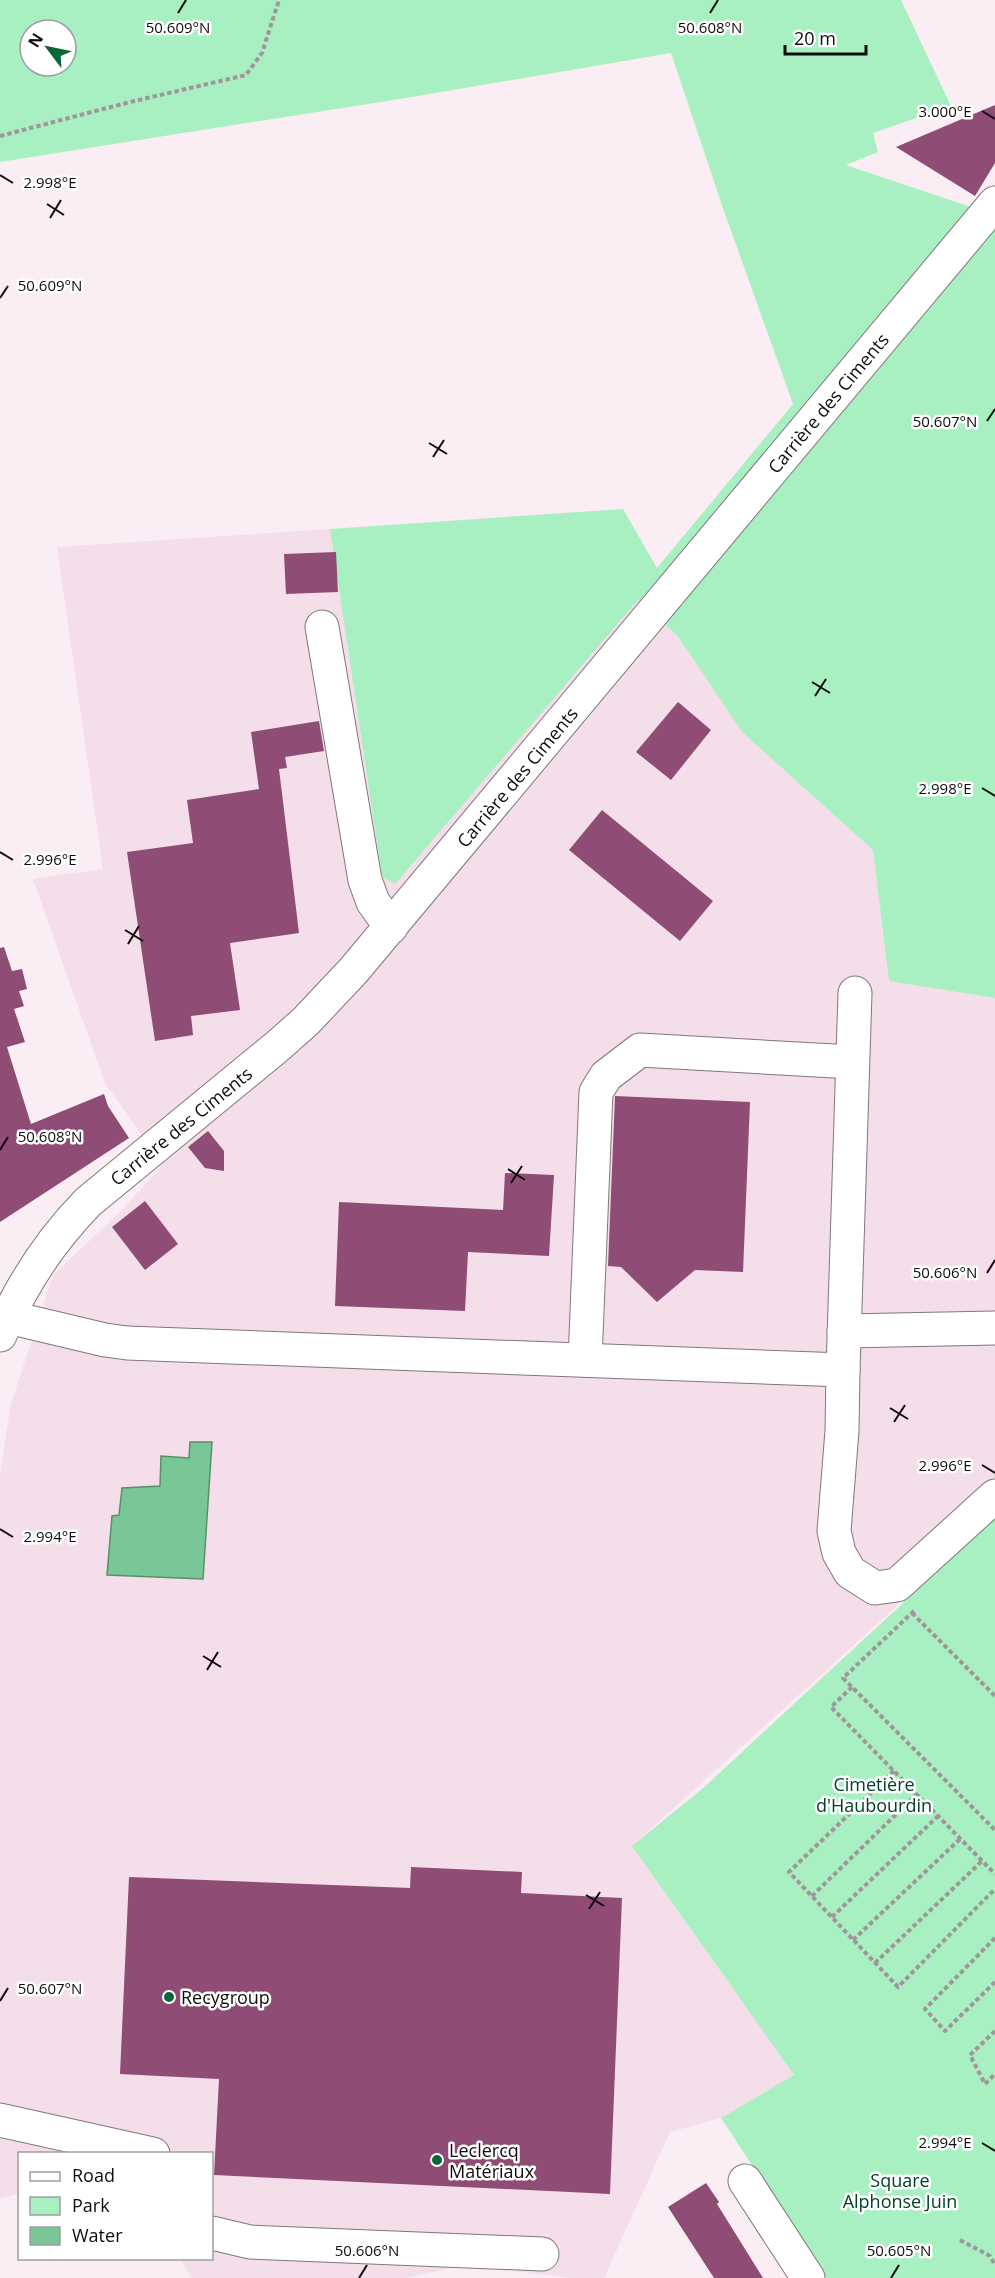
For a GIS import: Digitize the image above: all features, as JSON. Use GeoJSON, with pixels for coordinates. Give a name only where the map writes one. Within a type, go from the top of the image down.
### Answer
{"type":"FeatureCollection","features":[{"type":"Feature","properties":{"kind":"street","name":"Carrière des Ciments"},"geometry":{"type":"LineString","coordinates":[[3,1320],[36,1264],[63,1228],[88,1202],[297,1029],[354,970],[995,203]]}},
{"type":"Feature","properties":{"kind":"street"},"geometry":{"type":"LineString","coordinates":[[322,627],[365,880],[373,902],[392,927]]}},
{"type":"Feature","properties":{"kind":"street"},"geometry":{"type":"LineString","coordinates":[[855,993],[842,1431],[834,1531],[839,1552],[850,1572],[875,1588],[897,1585],[995,1496]]}},
{"type":"Feature","properties":{"kind":"street"},"geometry":{"type":"LineString","coordinates":[[585,1360],[596,1092],[606,1076],[640,1050],[852,1062]]}},
{"type":"Feature","properties":{"kind":"street"},"geometry":{"type":"LineString","coordinates":[[3,1320],[127,1343],[843,1370]]}},
{"type":"Feature","properties":{"kind":"street"},"geometry":{"type":"LineString","coordinates":[[844,1331],[995,1328]]}},
{"type":"Feature","properties":{"kind":"street"},"geometry":{"type":"LineString","coordinates":[[0,2120],[144,2152]]}},
{"type":"Feature","properties":{"kind":"street"},"geometry":{"type":"LineString","coordinates":[[745,2181],[808,2278]]}},
{"type":"Feature","properties":{"kind":"street"},"geometry":{"type":"LineString","coordinates":[[213,2233],[250,2242],[542,2254]]}},
{"type":"Feature","properties":{"kind":"path"},"geometry":{"type":"LineString","coordinates":[[0,136],[246,75],[262,53],[279,0]]}},
{"type":"Feature","properties":{"kind":"path"},"geometry":{"type":"LineString","coordinates":[[912,1613],[995,1696]]}},
{"type":"Feature","properties":{"kind":"path"},"geometry":{"type":"LineString","coordinates":[[843,1678],[995,1830]]}},
{"type":"Feature","properties":{"kind":"path"},"geometry":{"type":"LineString","coordinates":[[852,1687],[831,1707],[995,1874]]}},
{"type":"Feature","properties":{"kind":"path"},"geometry":{"type":"LineString","coordinates":[[894,1771],[789,1872],[898,1987],[995,1889]]}},
{"type":"Feature","properties":{"kind":"path"},"geometry":{"type":"LineString","coordinates":[[812,1896],[917,1794]]}},
{"type":"Feature","properties":{"kind":"path"},"geometry":{"type":"LineString","coordinates":[[832,1917],[938,1815]]}},
{"type":"Feature","properties":{"kind":"path"},"geometry":{"type":"LineString","coordinates":[[853,1940],[960,1839]]}},
{"type":"Feature","properties":{"kind":"path"},"geometry":{"type":"LineString","coordinates":[[875,1963],[982,1861]]}},
{"type":"Feature","properties":{"kind":"path"},"geometry":{"type":"LineString","coordinates":[[995,1938],[925,2009],[945,2031],[995,1982]]}},
{"type":"Feature","properties":{"kind":"path"},"geometry":{"type":"LineString","coordinates":[[995,2031],[970,2055],[985,2084],[995,2074]]}},
{"type":"Feature","properties":{"kind":"path"},"geometry":{"type":"LineString","coordinates":[[960,2240],[990,2256],[995,2265]]}},
{"type":"Feature","properties":{"kind":"shaded area"},"geometry":{"type":"Polygon","coordinates":[[[330,529],[382,875],[395,883],[638,600],[677,635],[742,732],[873,850],[889,980],[995,998],[995,1517],[632,1846],[794,2075],[721,2118],[670,2132],[604,2278],[572,2278],[464,2265],[406,2278],[192,2278],[181,2260],[213,2260],[213,2152],[18,2152],[18,2194],[0,2198],[0,1474],[11,1404],[53,1275],[120,1212],[163,1165],[105,1083],[33,879],[103,869],[57,547],[330,529]]]}},
{"type":"Feature","properties":{"kind":"green space"},"geometry":{"type":"Polygon","coordinates":[[[0,0],[901,0],[951,106],[873,133],[878,152],[846,165],[995,215],[995,998],[889,981],[873,850],[742,732],[677,635],[638,600],[395,884],[382,876],[330,529],[623,509],[657,568],[793,404],[724,211],[671,53],[412,97],[0,162],[0,0]]]}},
{"type":"Feature","properties":{"kind":"green space"},"geometry":{"type":"Polygon","coordinates":[[[995,1518],[995,2278],[826,2278],[721,2118],[794,2075],[632,1846],[702,1789],[995,1518]]]}},
{"type":"Feature","properties":{"kind":"water"},"geometry":{"type":"Polygon","coordinates":[[[190,1442],[212,1442],[203,1579],[107,1575],[112,1516],[119,1515],[122,1488],[160,1486],[161,1456],[189,1458],[190,1442]]]}},
{"type":"Feature","properties":{"kind":"building"},"geometry":{"type":"Polygon","coordinates":[[[995,105],[995,163],[975,196],[896,147],[995,105]]]}},
{"type":"Feature","properties":{"kind":"building"},"geometry":{"type":"Polygon","coordinates":[[[336,552],[338,592],[286,594],[284,554],[336,552]]]}},
{"type":"Feature","properties":{"kind":"building"},"geometry":{"type":"Polygon","coordinates":[[[678,702],[711,730],[671,780],[636,752],[678,702]]]}},
{"type":"Feature","properties":{"kind":"building"},"geometry":{"type":"Polygon","coordinates":[[[319,721],[324,751],[285,757],[287,768],[279,769],[299,933],[230,943],[240,1010],[191,1016],[193,1035],[155,1041],[127,852],[193,843],[187,800],[259,789],[251,732],[319,721]]]}},
{"type":"Feature","properties":{"kind":"building"},"geometry":{"type":"Polygon","coordinates":[[[602,810],[713,901],[680,941],[569,850],[602,810]]]}},
{"type":"Feature","properties":{"kind":"building"},"geometry":{"type":"Polygon","coordinates":[[[4,947],[12,971],[22,969],[27,989],[19,991],[24,1006],[14,1009],[25,1042],[7,1047],[31,1124],[104,1094],[108,1106],[129,1138],[0,1222],[0,948],[4,947]]]}},
{"type":"Feature","properties":{"kind":"building"},"geometry":{"type":"Polygon","coordinates":[[[615,1096],[750,1102],[743,1272],[695,1270],[657,1302],[621,1267],[608,1266],[615,1096]]]}},
{"type":"Feature","properties":{"kind":"building"},"geometry":{"type":"Polygon","coordinates":[[[208,1131],[224,1151],[224,1171],[205,1168],[188,1147],[208,1131]]]}},
{"type":"Feature","properties":{"kind":"building"},"geometry":{"type":"Polygon","coordinates":[[[505,1173],[554,1175],[549,1256],[468,1252],[465,1311],[335,1306],[339,1202],[503,1210],[505,1173]]]}},
{"type":"Feature","properties":{"kind":"building"},"geometry":{"type":"Polygon","coordinates":[[[145,1201],[178,1244],[145,1270],[112,1227],[145,1201]]]}},
{"type":"Feature","properties":{"kind":"building"},"geometry":{"type":"Polygon","coordinates":[[[411,1867],[522,1872],[521,1893],[622,1898],[610,2194],[214,2175],[219,2079],[120,2074],[129,1877],[410,1888],[411,1867]]]}},
{"type":"Feature","properties":{"kind":"building"},"geometry":{"type":"Polygon","coordinates":[[[706,2183],[763,2278],[714,2278],[668,2207],[706,2183]]]}},
{"type":"Feature","properties":{"kind":"place","name":"Recygroup"},"geometry":{"type":"Point","coordinates":[169,1997]}},
{"type":"Feature","properties":{"kind":"place","name":"Leclercq Matériaux"},"geometry":{"type":"Point","coordinates":[437,2160]}},
{"type":"Feature","properties":{"kind":"park label","name":"Cimetière d'Haubourdin"},"geometry":{"type":"Point","coordinates":[874,1794]}},
{"type":"Feature","properties":{"kind":"park label","name":"Square Alphonse Juin"},"geometry":{"type":"Point","coordinates":[900,2190]}}]}
